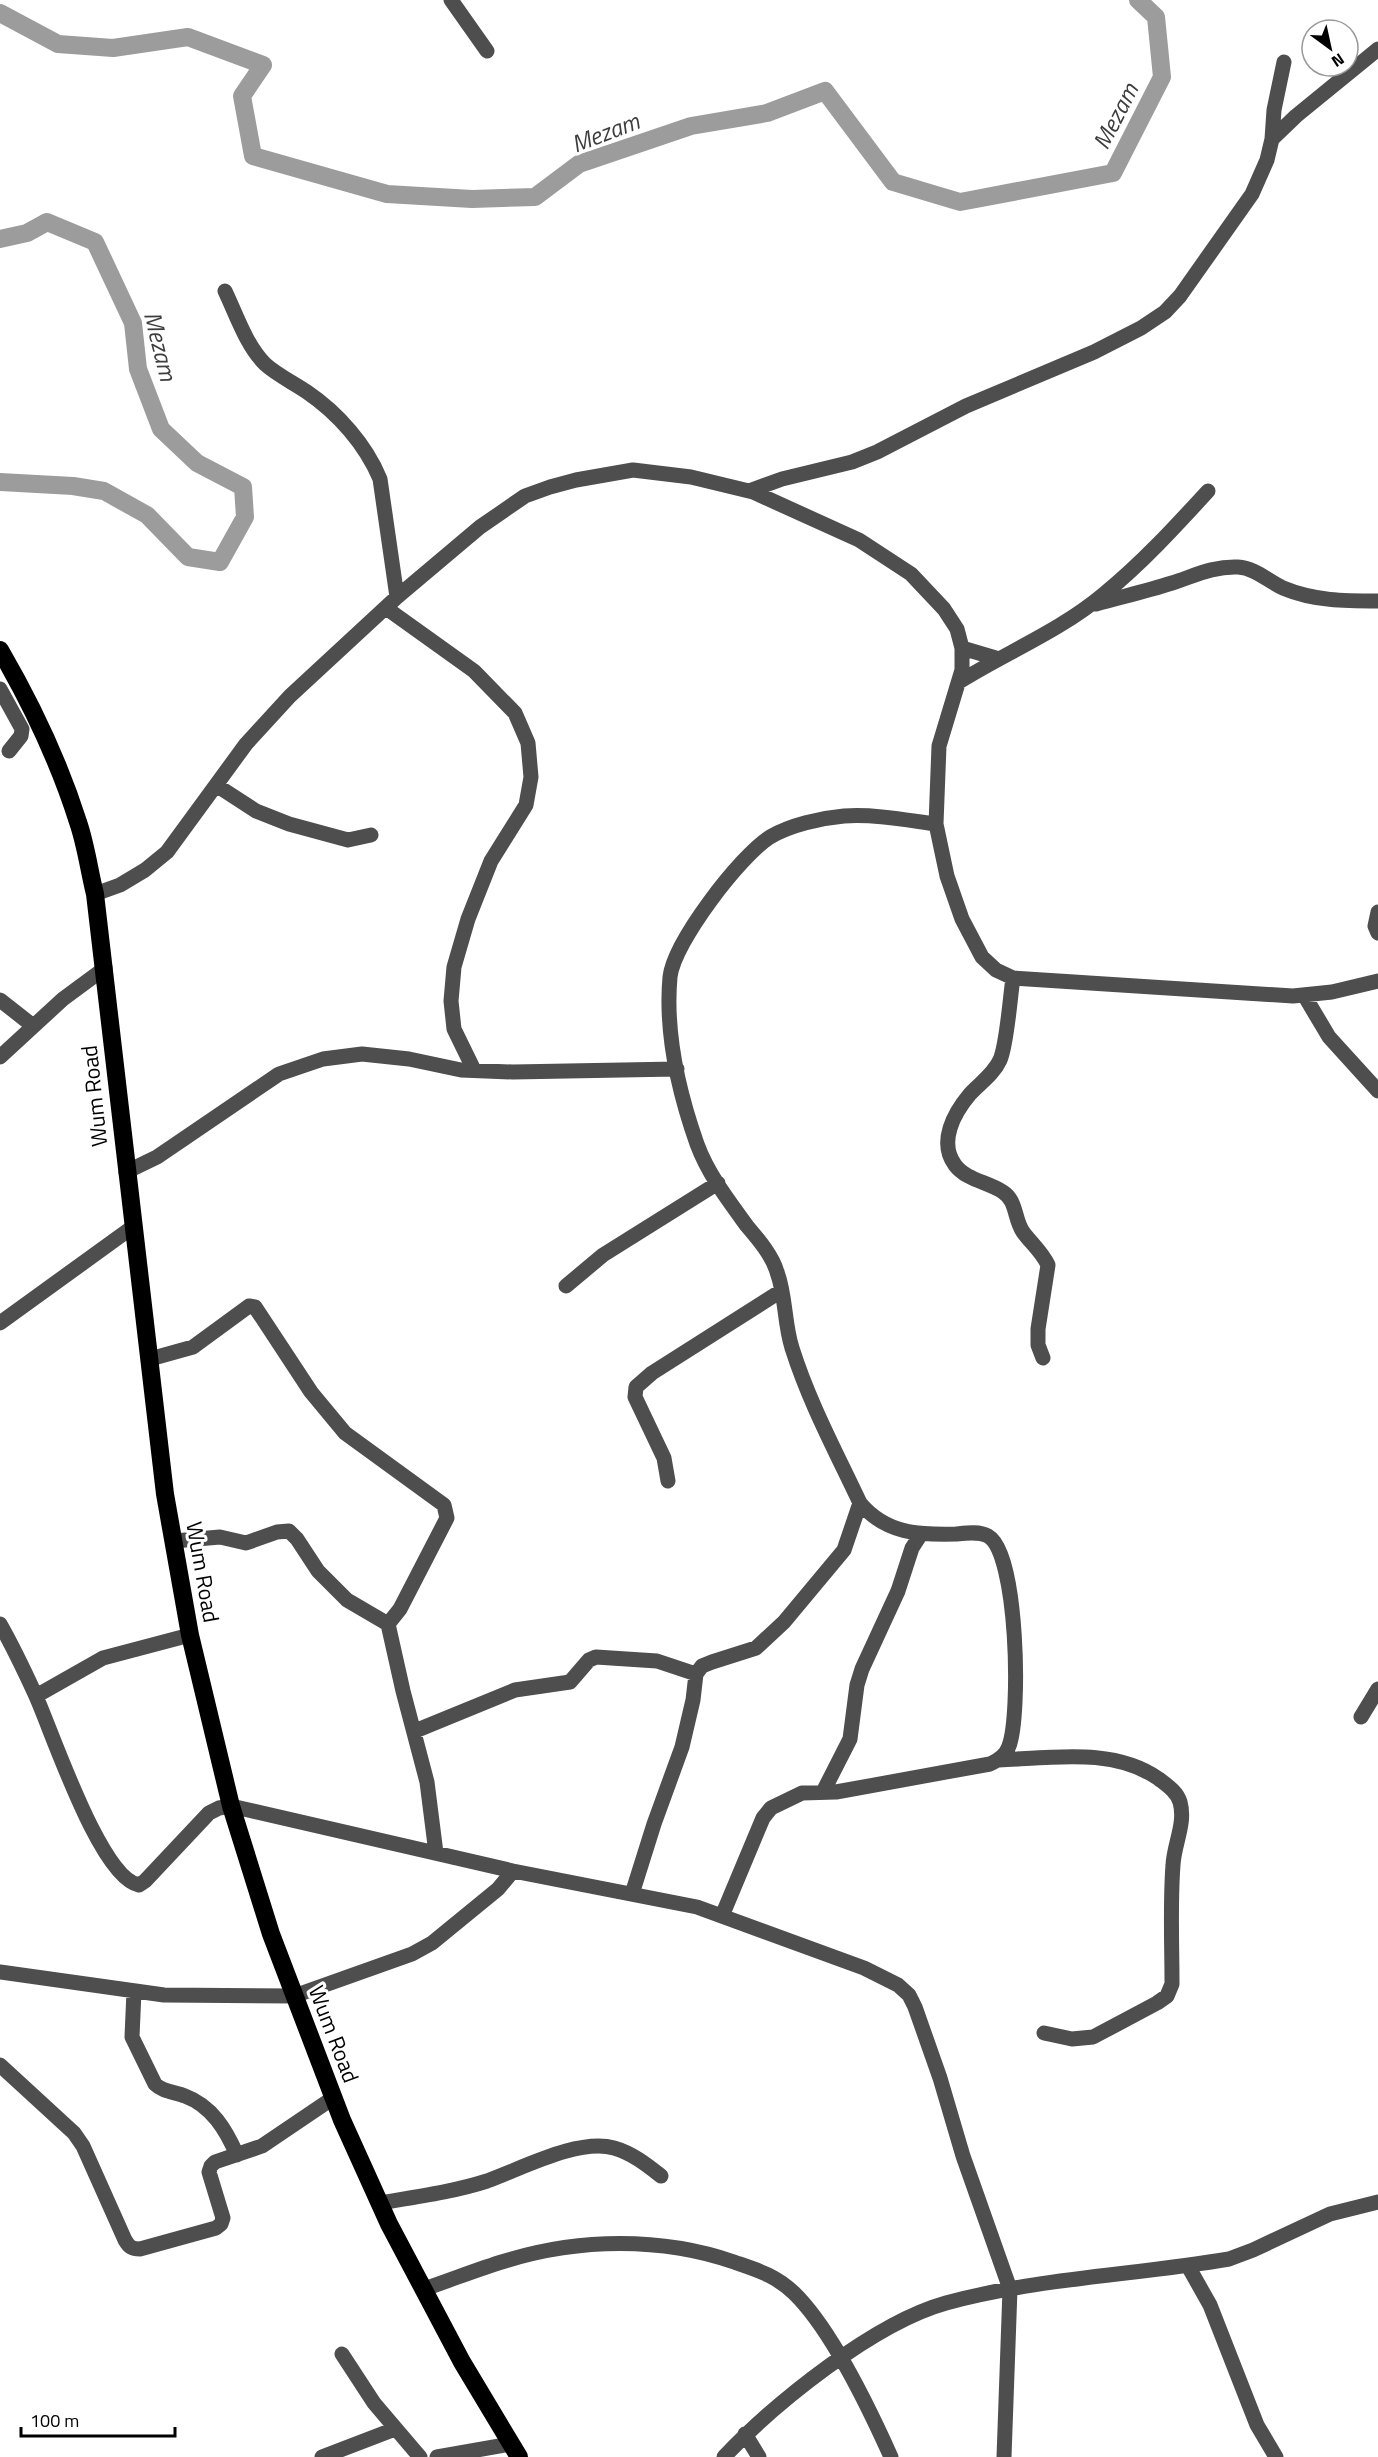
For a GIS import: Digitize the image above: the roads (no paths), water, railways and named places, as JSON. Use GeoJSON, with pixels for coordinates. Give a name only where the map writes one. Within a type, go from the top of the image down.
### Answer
{"type":"FeatureCollection","features":[{"type":"Feature","properties":{"kind":"highway","name":"Wum Road"},"geometry":{"type":"LineString","coordinates":[[0,650],[37,717],[64,780],[79,825],[95,894],[165,1494],[190,1635],[231,1806],[271,1934],[333,2098],[380,2203],[424,2289],[462,2362],[515,2450]]}},
{"type":"Feature","properties":{"kind":"street"},"geometry":{"type":"LineString","coordinates":[[451,0],[486,51]]}},
{"type":"Feature","properties":{"kind":"street"},"geometry":{"type":"LineString","coordinates":[[1272,139],[1305,108],[1378,49]]}},
{"type":"Feature","properties":{"kind":"street"},"geometry":{"type":"LineString","coordinates":[[749,491],[782,479],[852,462],[877,452],[966,406],[1094,352],[1157,317],[1180,296],[1252,194],[1267,160],[1284,62]]}},
{"type":"Feature","properties":{"kind":"street"},"geometry":{"type":"LineString","coordinates":[[225,291],[247,337],[265,364],[310,394],[340,421],[374,464],[380,479],[392,602],[474,671],[515,713],[528,743],[531,777],[526,805],[491,861],[468,919],[454,967],[451,1001],[454,1029],[474,1070]]}},
{"type":"Feature","properties":{"kind":"street"},"geometry":{"type":"LineString","coordinates":[[95,894],[120,885],[167,852],[246,744],[290,696],[392,602],[480,527],[525,496],[576,480],[633,470],[692,477],[749,491],[859,540],[911,574],[944,609],[957,629],[962,648],[962,670],[939,746],[936,824],[947,876],[962,919],[982,957],[996,970],[1014,978],[1293,996],[1332,992],[1378,981]]}},
{"type":"Feature","properties":{"kind":"street"},"geometry":{"type":"LineString","coordinates":[[958,682],[1034,641],[1103,595],[1159,544],[1208,490]]}},
{"type":"Feature","properties":{"kind":"street"},"geometry":{"type":"LineString","coordinates":[[1086,607],[1173,583],[1207,570],[1239,567],[1255,571],[1283,587],[1312,597],[1342,601],[1378,601]]}},
{"type":"Feature","properties":{"kind":"street"},"geometry":{"type":"LineString","coordinates":[[962,648],[999,659]]}},
{"type":"Feature","properties":{"kind":"street"},"geometry":{"type":"LineString","coordinates":[[0,689],[22,729],[21,736],[9,751]]}},
{"type":"Feature","properties":{"kind":"street"},"geometry":{"type":"LineString","coordinates":[[216,785],[256,811],[289,824],[348,840],[371,836]]}},
{"type":"Feature","properties":{"kind":"street"},"geometry":{"type":"LineString","coordinates":[[722,1916],[763,1818],[771,1808],[802,1793],[836,1792],[990,1764],[999,1760],[1006,1753],[1014,1729],[1016,1677],[1011,1605],[1001,1554],[995,1542],[986,1535],[915,1533],[887,1526],[870,1514],[861,1503],[803,1382],[791,1345],[777,1269],[718,1183],[698,1144],[677,1069],[671,1027],[670,975],[688,933],[736,868],[770,837],[798,825],[844,816],[883,817],[936,824]]}},
{"type":"Feature","properties":{"kind":"street"},"geometry":{"type":"LineString","coordinates":[[1378,912],[1375,926],[1378,933]]}},
{"type":"Feature","properties":{"kind":"street"},"geometry":{"type":"LineString","coordinates":[[0,1057],[32,1026],[105,968]]}},
{"type":"Feature","properties":{"kind":"street"},"geometry":{"type":"LineString","coordinates":[[1014,978],[1001,1058],[994,1071],[971,1093],[958,1111],[947,1146],[956,1166],[969,1176],[1004,1192],[1010,1199],[1022,1231],[1047,1265],[1038,1329],[1038,1345],[1043,1359]]}},
{"type":"Feature","properties":{"kind":"street"},"geometry":{"type":"LineString","coordinates":[[1304,995],[1329,1037],[1378,1091]]}},
{"type":"Feature","properties":{"kind":"street"},"geometry":{"type":"LineString","coordinates":[[0,1000],[32,1026]]}},
{"type":"Feature","properties":{"kind":"street"},"geometry":{"type":"LineString","coordinates":[[126,1172],[158,1156],[279,1074],[323,1059],[362,1054],[409,1059],[435,1066],[513,1072],[677,1069]]}},
{"type":"Feature","properties":{"kind":"street"},"geometry":{"type":"LineString","coordinates":[[566,1286],[603,1255],[718,1183]]}},
{"type":"Feature","properties":{"kind":"street"},"geometry":{"type":"LineString","coordinates":[[0,1323],[134,1226]]}},
{"type":"Feature","properties":{"kind":"street"},"geometry":{"type":"LineString","coordinates":[[668,1481],[664,1458],[635,1397],[636,1387],[652,1374],[781,1291]]}},
{"type":"Feature","properties":{"kind":"street"},"geometry":{"type":"LineString","coordinates":[[150,1359],[193,1347],[249,1306],[255,1307],[311,1392],[345,1433],[444,1505],[447,1518],[400,1609],[388,1624]]}},
{"type":"Feature","properties":{"kind":"street"},"geometry":{"type":"LineString","coordinates":[[632,1894],[682,1747],[693,1700],[696,1674],[702,1666],[711,1662],[756,1648],[784,1622],[844,1550],[861,1503]]}},
{"type":"Feature","properties":{"kind":"street"},"geometry":{"type":"LineString","coordinates":[[174,1541],[220,1537],[246,1543],[277,1532],[289,1531],[318,1571],[347,1600],[388,1624],[427,1782],[436,1853]]}},
{"type":"Feature","properties":{"kind":"street"},"geometry":{"type":"LineString","coordinates":[[823,1792],[850,1739],[859,1678],[898,1591],[915,1533]]}},
{"type":"Feature","properties":{"kind":"street"},"geometry":{"type":"LineString","coordinates":[[0,1624],[36,1696],[72,1786],[90,1824],[114,1864],[135,1884],[139,1885],[145,1881],[209,1813],[231,1806],[513,1870],[697,1907],[864,1968],[898,1985],[909,1995],[937,2068],[963,2156],[1010,2289],[1004,2457]]}},
{"type":"Feature","properties":{"kind":"street"},"geometry":{"type":"LineString","coordinates":[[36,1696],[103,1658],[190,1635]]}},
{"type":"Feature","properties":{"kind":"street"},"geometry":{"type":"LineString","coordinates":[[415,1731],[515,1690],[570,1682],[589,1660],[596,1657],[657,1661],[696,1674]]}},
{"type":"Feature","properties":{"kind":"street"},"geometry":{"type":"LineString","coordinates":[[1361,1718],[1378,1689]]}},
{"type":"Feature","properties":{"kind":"street"},"geometry":{"type":"LineString","coordinates":[[999,1760],[1090,1757],[1122,1762],[1136,1766],[1163,1782],[1177,1795],[1181,1805],[1181,1828],[1173,1863],[1172,1984],[1167,1996],[1137,2015],[1093,2037],[1072,2039],[1044,2033]]}},
{"type":"Feature","properties":{"kind":"street"},"geometry":{"type":"LineString","coordinates":[[0,1972],[164,1995],[294,1996],[412,1954],[472,1913],[498,1889],[513,1870]]}},
{"type":"Feature","properties":{"kind":"street"},"geometry":{"type":"LineString","coordinates":[[134,1991],[132,2037],[154,2084],[160,2089],[186,2096],[203,2105],[227,2132],[237,2155]]}},
{"type":"Feature","properties":{"kind":"street"},"geometry":{"type":"LineString","coordinates":[[0,2065],[74,2133],[83,2146],[128,2246],[133,2249],[216,2228],[221,2224],[223,2218],[209,2172],[210,2166],[215,2162],[262,2146],[333,2098]]}},
{"type":"Feature","properties":{"kind":"street"},"geometry":{"type":"LineString","coordinates":[[380,2203],[456,2189],[488,2180],[552,2155],[594,2147],[612,2147],[627,2152],[661,2176]]}},
{"type":"Feature","properties":{"kind":"street"},"geometry":{"type":"LineString","coordinates":[[724,2457],[745,2434],[840,2358],[915,2315],[945,2303],[1010,2289],[1188,2266],[1241,2256],[1330,2214],[1378,2202]]}},
{"type":"Feature","properties":{"kind":"street"},"geometry":{"type":"LineString","coordinates":[[424,2289],[507,2260],[581,2245],[656,2244],[712,2255],[772,2276],[794,2293],[812,2315],[840,2358],[891,2457]]}},
{"type":"Feature","properties":{"kind":"street"},"geometry":{"type":"LineString","coordinates":[[1188,2266],[1210,2305],[1257,2425],[1276,2457]]}},
{"type":"Feature","properties":{"kind":"street"},"geometry":{"type":"LineString","coordinates":[[342,2354],[374,2403],[420,2457]]}},
{"type":"Feature","properties":{"kind":"street"},"geometry":{"type":"LineString","coordinates":[[322,2457],[394,2429]]}},
{"type":"Feature","properties":{"kind":"street"},"geometry":{"type":"LineString","coordinates":[[745,2434],[759,2457]]}},
{"type":"Feature","properties":{"kind":"street"},"geometry":{"type":"LineString","coordinates":[[437,2457],[515,2450]]}},
{"type":"Feature","properties":{"kind":"waterway","name":"Mezam"},"geometry":{"type":"LineString","coordinates":[[0,13],[58,44],[113,48],[188,37],[263,65],[242,96],[253,156],[387,194],[472,199],[535,197],[579,164],[691,126],[767,113],[825,91],[893,182],[960,202],[1113,173],[1162,77],[1156,17],[1138,0]]}},
{"type":"Feature","properties":{"kind":"waterway","name":"Mezam"},"geometry":{"type":"LineString","coordinates":[[0,239],[27,233],[47,222],[95,242],[133,323],[138,369],[161,429],[197,463],[243,487],[245,517],[220,562],[188,557],[147,515],[104,491],[73,486],[0,482]]}}]}
